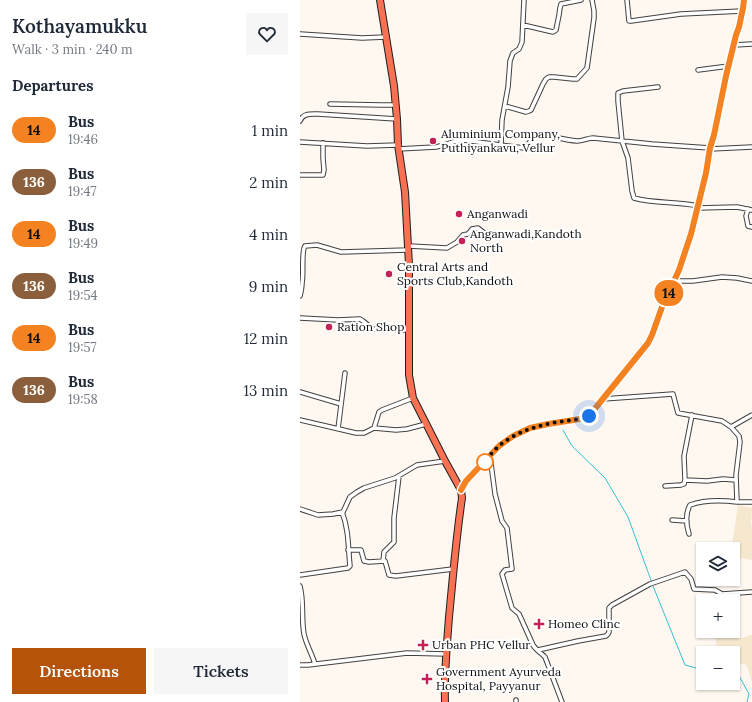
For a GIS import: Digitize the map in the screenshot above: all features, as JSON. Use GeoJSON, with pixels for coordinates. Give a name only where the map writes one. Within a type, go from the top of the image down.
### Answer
{"type":"FeatureCollection","features":[{"type":"Feature","properties":{"kind":"highway"},"geometry":{"type":"LineString","coordinates":[[380,0],[394,86],[398,147],[406,192],[410,265],[409,375],[413,398],[461,490],[462,498],[453,569],[444,684],[445,702]]}},
{"type":"Feature","properties":{"kind":"main road"},"geometry":{"type":"LineString","coordinates":[[461,490],[466,481],[499,446],[513,436],[530,428],[589,416],[648,343],[674,281],[691,234],[744,0]]}},
{"type":"Feature","properties":{"kind":"street"},"geometry":{"type":"LineString","coordinates":[[501,145],[502,120],[508,88],[510,61],[513,53],[519,49],[522,42],[524,0]]}},
{"type":"Feature","properties":{"kind":"street"},"geometry":{"type":"LineString","coordinates":[[523,25],[554,32],[556,30],[561,4],[581,0]]}},
{"type":"Feature","properties":{"kind":"street"},"geometry":{"type":"LineString","coordinates":[[505,106],[526,112],[529,111],[531,110],[546,79],[550,77],[573,79],[587,68],[594,18],[592,0]]}},
{"type":"Feature","properties":{"kind":"street"},"geometry":{"type":"LineString","coordinates":[[627,0],[629,21],[681,14],[742,11]]}},
{"type":"Feature","properties":{"kind":"street"},"geometry":{"type":"LineString","coordinates":[[300,34],[362,38],[386,37]]}},
{"type":"Feature","properties":{"kind":"street"},"geometry":{"type":"LineString","coordinates":[[734,45],[752,44]]}},
{"type":"Feature","properties":{"kind":"street"},"geometry":{"type":"LineString","coordinates":[[698,70],[729,66]]}},
{"type":"Feature","properties":{"kind":"street"},"geometry":{"type":"LineString","coordinates":[[658,87],[623,91],[618,94],[622,141],[628,158],[634,198],[641,200],[675,202],[698,207],[737,207],[750,210],[746,216],[748,226],[752,227]]}},
{"type":"Feature","properties":{"kind":"street"},"geometry":{"type":"LineString","coordinates":[[330,104],[396,105]]}},
{"type":"Feature","properties":{"kind":"street"},"geometry":{"type":"LineString","coordinates":[[300,121],[301,117],[305,114],[397,119]]}},
{"type":"Feature","properties":{"kind":"street"},"geometry":{"type":"LineString","coordinates":[[300,142],[367,146],[436,147],[463,140],[524,148],[527,147],[535,134],[577,141],[593,138],[659,145],[710,148],[752,147]]}},
{"type":"Feature","properties":{"kind":"street"},"geometry":{"type":"LineString","coordinates":[[300,175],[323,175],[323,143]]}},
{"type":"Feature","properties":{"kind":"street"},"geometry":{"type":"LineString","coordinates":[[300,296],[302,283],[301,250],[305,246],[317,245],[341,252],[408,248],[447,248],[457,242],[463,235],[468,234],[472,229],[478,228],[488,236],[497,236]]}},
{"type":"Feature","properties":{"kind":"street"},"geometry":{"type":"LineString","coordinates":[[674,281],[693,281],[722,277],[752,280]]}},
{"type":"Feature","properties":{"kind":"street"},"geometry":{"type":"LineString","coordinates":[[300,318],[338,320],[360,319],[373,329],[410,330]]}},
{"type":"Feature","properties":{"kind":"street"},"geometry":{"type":"LineString","coordinates":[[338,429],[345,373]]}},
{"type":"Feature","properties":{"kind":"street"},"geometry":{"type":"LineString","coordinates":[[300,392],[341,404]]}},
{"type":"Feature","properties":{"kind":"street"},"geometry":{"type":"LineString","coordinates":[[603,399],[673,394],[678,413],[722,421],[731,427],[739,436],[740,442],[736,475],[737,502]]}},
{"type":"Feature","properties":{"kind":"street"},"geometry":{"type":"LineString","coordinates":[[300,420],[361,434],[374,428],[379,412],[413,398]]}},
{"type":"Feature","properties":{"kind":"street"},"geometry":{"type":"LineString","coordinates":[[731,427],[752,414]]}},
{"type":"Feature","properties":{"kind":"street"},"geometry":{"type":"LineString","coordinates":[[664,486],[684,484],[684,456],[692,415]]}},
{"type":"Feature","properties":{"kind":"street"},"geometry":{"type":"LineString","coordinates":[[374,428],[396,430],[426,424]]}},
{"type":"Feature","properties":{"kind":"street"},"geometry":{"type":"LineString","coordinates":[[490,456],[495,494],[502,521],[507,528],[512,569],[505,570],[502,574],[512,608],[519,614],[533,645],[545,657],[562,702]]}},
{"type":"Feature","properties":{"kind":"street"},"geometry":{"type":"LineString","coordinates":[[300,509],[318,515],[343,512],[350,497],[364,488],[395,478],[417,465],[445,461]]}},
{"type":"Feature","properties":{"kind":"street"},"geometry":{"type":"LineString","coordinates":[[399,476],[394,518],[394,542],[384,552],[383,561],[385,561],[389,575],[396,576],[453,569]]}},
{"type":"Feature","properties":{"kind":"street"},"geometry":{"type":"LineString","coordinates":[[685,480],[707,482],[723,479],[736,480]]}},
{"type":"Feature","properties":{"kind":"street"},"geometry":{"type":"LineString","coordinates":[[689,534],[686,521],[687,510],[690,505],[718,500],[752,502]]}},
{"type":"Feature","properties":{"kind":"street"},"geometry":{"type":"LineString","coordinates":[[300,575],[348,568],[350,566],[348,550],[349,543],[342,512]]}},
{"type":"Feature","properties":{"kind":"street"},"geometry":{"type":"LineString","coordinates":[[672,520],[686,521]]}},
{"type":"Feature","properties":{"kind":"street"},"geometry":{"type":"LineString","coordinates":[[348,550],[361,550],[364,561],[383,561]]}},
{"type":"Feature","properties":{"kind":"street"},"geometry":{"type":"LineString","coordinates":[[538,650],[606,636],[609,632],[610,607],[630,594],[652,583],[685,572],[691,579],[694,589],[715,590],[722,594],[752,592]]}},
{"type":"Feature","properties":{"kind":"street"},"geometry":{"type":"LineString","coordinates":[[300,586],[304,634],[315,664]]}},
{"type":"Feature","properties":{"kind":"street"},"geometry":{"type":"LineString","coordinates":[[300,665],[407,653],[446,654]]}},
{"type":"Feature","properties":{"kind":"shaded area"},"geometry":{"type":"Polygon","coordinates":[[[738,505],[752,508],[752,560],[740,558],[740,542],[732,542],[738,505]]]}},
{"type":"Feature","properties":{"kind":"shaded area"},"geometry":{"type":"Polygon","coordinates":[[[752,635],[752,682],[747,666],[745,664],[740,664],[740,646],[717,646],[715,638],[742,638],[752,635]]]}},
{"type":"Feature","properties":{"kind":"waterway"},"geometry":{"type":"LineString","coordinates":[[563,430],[572,446],[605,478],[628,517],[652,583]]}},
{"type":"Feature","properties":{"kind":"waterway"},"geometry":{"type":"LineString","coordinates":[[653,586],[685,665],[696,668]]}},
{"type":"Feature","properties":{"kind":"waterway"},"geometry":{"type":"LineString","coordinates":[[740,678],[749,694],[747,702]]}},
{"type":"Feature","properties":{"kind":"bus line","name":"14"},"geometry":{"type":"LineString","coordinates":[[461,490],[466,481],[499,446],[513,436],[530,428],[589,416],[648,343],[679,270],[691,234],[744,0]]}},
{"type":"Feature","properties":{"kind":"place","name":"Aluminium Company, Puthiyankavu, Vellur"},"geometry":{"type":"Point","coordinates":[433,141]}},
{"type":"Feature","properties":{"kind":"place","name":"Anganwadi"},"geometry":{"type":"Point","coordinates":[459,214]}},
{"type":"Feature","properties":{"kind":"place","name":"Anganwadi,Kandoth North"},"geometry":{"type":"Point","coordinates":[462,241]}},
{"type":"Feature","properties":{"kind":"place","name":"Central Arts and Sports Club,Kandoth"},"geometry":{"type":"Point","coordinates":[389,274]}},
{"type":"Feature","properties":{"kind":"place","name":"Ration Shop"},"geometry":{"type":"Point","coordinates":[329,327]}},
{"type":"Feature","properties":{"kind":"place","name":"Homeo Clinc"},"geometry":{"type":"Point","coordinates":[539,624]}},
{"type":"Feature","properties":{"kind":"place","name":"Urban PHC Vellur"},"geometry":{"type":"Point","coordinates":[423,645]}},
{"type":"Feature","properties":{"kind":"place","name":"Government Ayurveda Hospital, Payyanur"},"geometry":{"type":"Point","coordinates":[427,679]}},
{"type":"Feature","properties":{"kind":"route"},"geometry":{"type":"LineString","coordinates":[[485,462],[481,466],[499,446],[513,436],[530,428],[589,416]]}}]}
